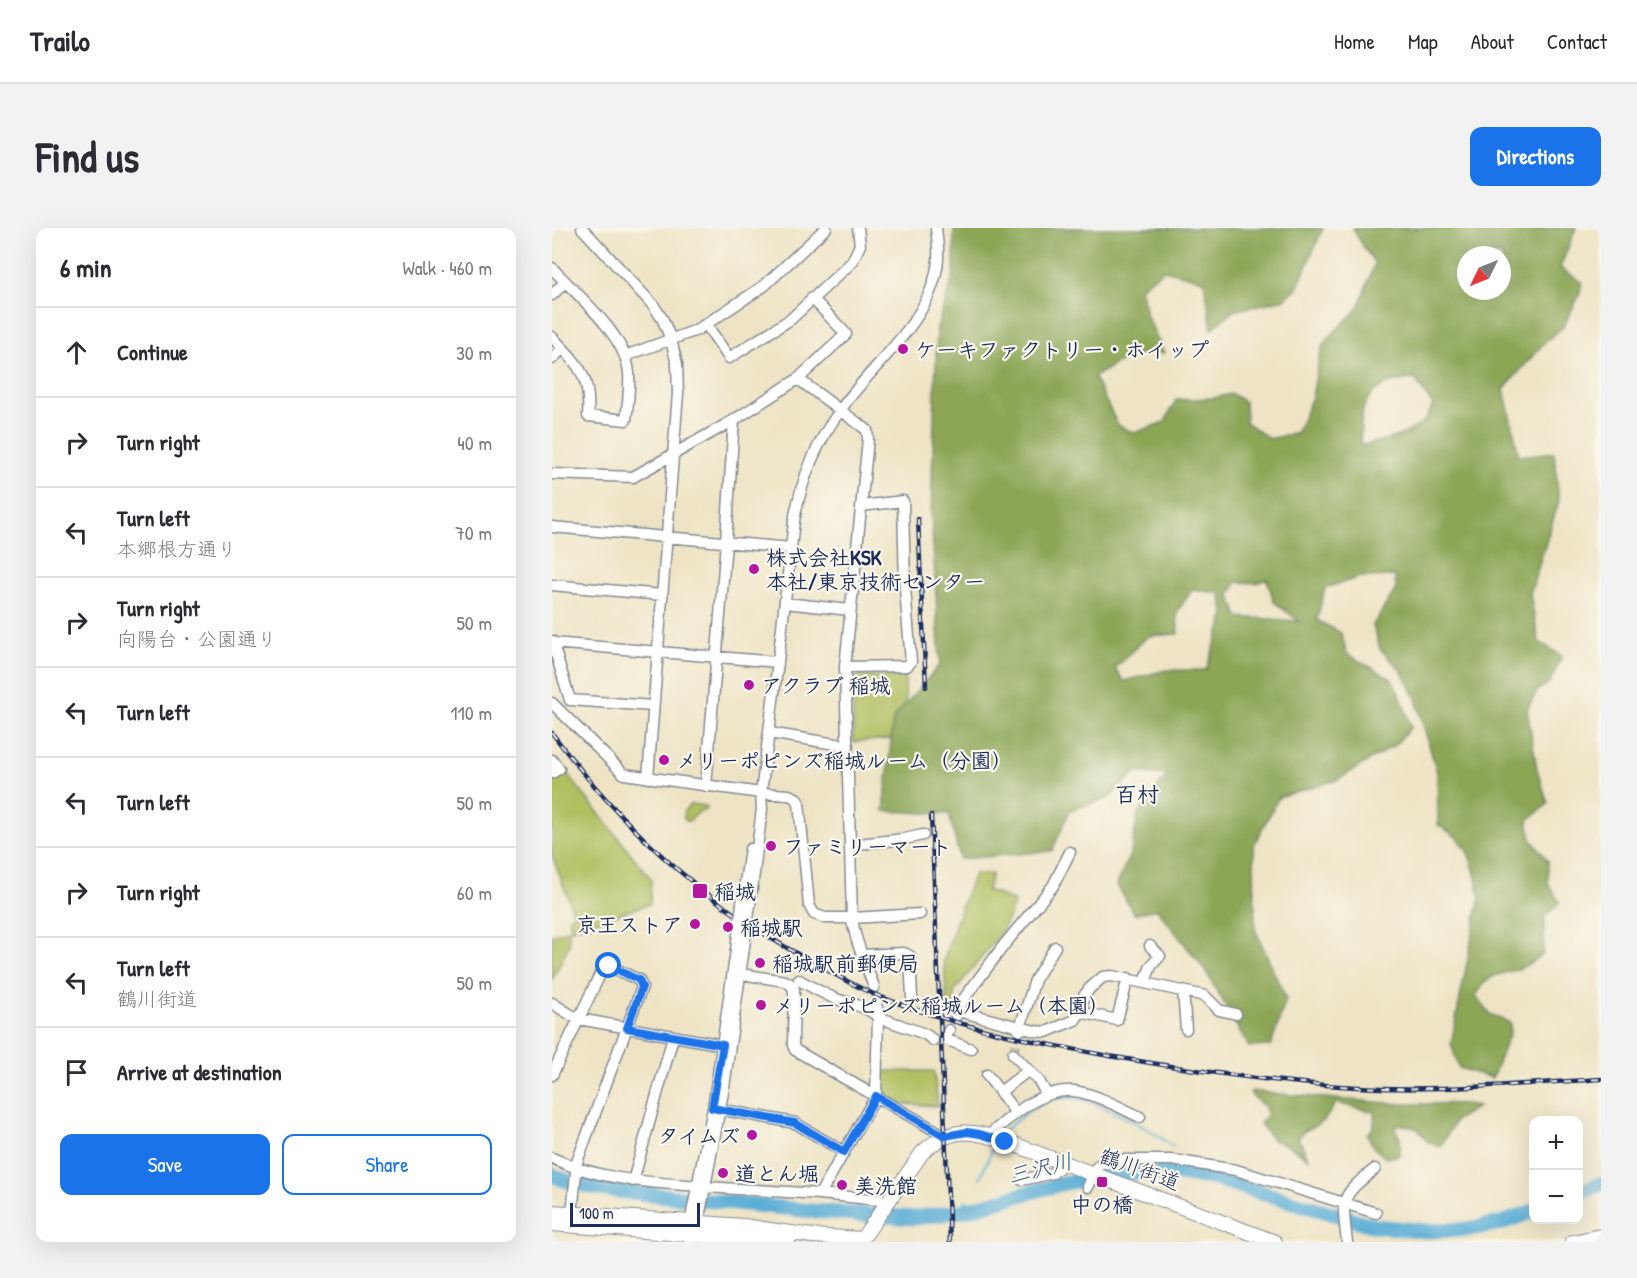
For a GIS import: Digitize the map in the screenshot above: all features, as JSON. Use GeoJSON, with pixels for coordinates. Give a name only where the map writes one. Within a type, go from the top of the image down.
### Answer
{"type":"FeatureCollection","features":[{"type":"Feature","properties":{"kind":"main road","name":"鶴川街道"},"geometry":{"type":"LineString","coordinates":[[945,1136],[967,1132],[995,1138],[1078,1168],[1092,1179],[1115,1182],[1275,1242]]}},
{"type":"Feature","properties":{"kind":"main road"},"geometry":{"type":"LineString","coordinates":[[552,1224],[693,1231],[743,1226],[863,1241],[922,1153],[930,1144],[945,1136]]}},
{"type":"Feature","properties":{"kind":"main road"},"geometry":{"type":"LineString","coordinates":[[552,1212],[788,1242]]}},
{"type":"Feature","properties":{"kind":"main road"},"geometry":{"type":"LineString","coordinates":[[1572,1242],[1601,1236]]}},
{"type":"Feature","properties":{"kind":"street"},"geometry":{"type":"LineString","coordinates":[[582,228],[654,306],[671,339],[677,364],[678,393],[674,454],[648,778]]}},
{"type":"Feature","properties":{"kind":"street"},"geometry":{"type":"LineString","coordinates":[[625,356],[697,330],[764,286],[826,228]]}},
{"type":"Feature","properties":{"kind":"street"},"geometry":{"type":"LineString","coordinates":[[706,324],[729,358],[791,319],[852,262],[860,245],[858,228]]}},
{"type":"Feature","properties":{"kind":"street"},"geometry":{"type":"LineString","coordinates":[[716,1108],[723,1045],[740,952],[755,808],[761,793],[796,510],[804,476],[821,438],[840,410],[906,332],[927,299],[938,259],[936,228]]}},
{"type":"Feature","properties":{"kind":"street"},"geometry":{"type":"LineString","coordinates":[[552,268],[620,343],[629,371],[626,420],[588,416],[588,393],[584,376],[574,360],[552,337]]}},
{"type":"Feature","properties":{"kind":"street"},"geometry":{"type":"LineString","coordinates":[[552,295],[566,282]]}},
{"type":"Feature","properties":{"kind":"street"},"geometry":{"type":"LineString","coordinates":[[552,474],[633,477],[734,420],[798,379],[846,334],[812,298]]}},
{"type":"Feature","properties":{"kind":"street"},"geometry":{"type":"LineString","coordinates":[[552,358],[563,348]]}},
{"type":"Feature","properties":{"kind":"street"},"geometry":{"type":"LineString","coordinates":[[798,379],[867,429],[868,433],[845,667],[852,918],[874,987]]}},
{"type":"Feature","properties":{"kind":"street"},"geometry":{"type":"LineString","coordinates":[[706,786],[734,420]]}},
{"type":"Feature","properties":{"kind":"street"},"geometry":{"type":"LineString","coordinates":[[845,667],[907,666],[911,662],[905,588],[903,501],[861,506]]}},
{"type":"Feature","properties":{"kind":"street"},"geometry":{"type":"LineString","coordinates":[[552,527],[791,548]]}},
{"type":"Feature","properties":{"kind":"street"},"geometry":{"type":"LineString","coordinates":[[552,585],[662,595]]}},
{"type":"Feature","properties":{"kind":"street"},"geometry":{"type":"LineString","coordinates":[[785,603],[850,610]]}},
{"type":"Feature","properties":{"kind":"street"},"geometry":{"type":"LineString","coordinates":[[653,706],[570,700],[552,642],[778,662]]}},
{"type":"Feature","properties":{"kind":"street"},"geometry":{"type":"LineString","coordinates":[[552,703],[614,764],[631,776],[789,795],[798,800],[808,904],[814,914],[825,918],[920,914]]}},
{"type":"Feature","properties":{"kind":"street"},"geometry":{"type":"LineString","coordinates":[[769,733],[848,746]]}},
{"type":"Feature","properties":{"kind":"street"},"geometry":{"type":"LineString","coordinates":[[552,760],[559,769],[552,773]]}},
{"type":"Feature","properties":{"kind":"street"},"geometry":{"type":"LineString","coordinates":[[850,845],[923,835]]}},
{"type":"Feature","properties":{"kind":"street"},"geometry":{"type":"LineString","coordinates":[[1070,852],[1053,886],[1004,945],[960,1004],[957,1014],[1020,1029],[1046,1032],[1075,1020],[1080,1012],[1084,996],[1090,988],[1103,977],[1112,976],[1204,996],[1219,1010],[1236,1014]]}},
{"type":"Feature","properties":{"kind":"street"},"geometry":{"type":"LineString","coordinates":[[1145,982],[1150,966],[1160,956],[1150,946]]}},
{"type":"Feature","properties":{"kind":"street"},"geometry":{"type":"LineString","coordinates":[[1020,1029],[1035,980],[1055,947]]}},
{"type":"Feature","properties":{"kind":"street"},"geometry":{"type":"LineString","coordinates":[[693,1231],[741,974],[740,952]]}},
{"type":"Feature","properties":{"kind":"street"},"geometry":{"type":"LineString","coordinates":[[862,955],[904,953],[910,957],[912,998]]}},
{"type":"Feature","properties":{"kind":"street"},"geometry":{"type":"LineString","coordinates":[[552,1075],[603,968],[609,966],[639,980],[642,987],[577,1162],[572,1214]]}},
{"type":"Feature","properties":{"kind":"street"},"geometry":{"type":"LineString","coordinates":[[741,974],[789,983],[794,989],[793,1045],[795,1050],[945,1136]]}},
{"type":"Feature","properties":{"kind":"street"},"geometry":{"type":"LineString","coordinates":[[1080,1012],[1117,1020],[1128,978]]}},
{"type":"Feature","properties":{"kind":"street"},"geometry":{"type":"LineString","coordinates":[[799,980],[834,998],[857,1005],[878,1017],[925,1034],[933,1040]]}},
{"type":"Feature","properties":{"kind":"street"},"geometry":{"type":"LineString","coordinates":[[1183,991],[1186,1029]]}},
{"type":"Feature","properties":{"kind":"street"},"geometry":{"type":"LineString","coordinates":[[820,1194],[876,1096],[878,1017],[876,1002]]}},
{"type":"Feature","properties":{"kind":"street"},"geometry":{"type":"LineString","coordinates":[[552,1003],[579,1019],[723,1045]]}},
{"type":"Feature","properties":{"kind":"street"},"geometry":{"type":"LineString","coordinates":[[949,1030],[945,1039],[970,1049]]}},
{"type":"Feature","properties":{"kind":"street"},"geometry":{"type":"LineString","coordinates":[[633,1181],[673,1037]]}},
{"type":"Feature","properties":{"kind":"street"},"geometry":{"type":"LineString","coordinates":[[1013,1054],[1039,1081],[1047,1095]]}},
{"type":"Feature","properties":{"kind":"street"},"geometry":{"type":"LineString","coordinates":[[1000,1092],[1029,1071]]}},
{"type":"Feature","properties":{"kind":"street"},"geometry":{"type":"LineString","coordinates":[[987,1075],[1016,1113]]}},
{"type":"Feature","properties":{"kind":"street"},"geometry":{"type":"LineString","coordinates":[[995,1138],[1016,1113],[1047,1095],[1071,1091],[1115,1105],[1140,1117]]}},
{"type":"Feature","properties":{"kind":"street"},"geometry":{"type":"LineString","coordinates":[[716,1108],[795,1123],[844,1152]]}},
{"type":"Feature","properties":{"kind":"street"},"geometry":{"type":"LineString","coordinates":[[552,1158],[576,1172],[633,1181],[701,1189],[820,1194],[887,1203]]}},
{"type":"Feature","properties":{"kind":"street"},"geometry":{"type":"LineString","coordinates":[[1092,1179],[1100,1164],[1122,1160],[1172,1160],[1199,1163],[1236,1170],[1343,1205],[1376,1213]]}},
{"type":"Feature","properties":{"kind":"street"},"geometry":{"type":"LineString","coordinates":[[1022,1180],[1053,1173],[1064,1163]]}},
{"type":"Feature","properties":{"kind":"street"},"geometry":{"type":"LineString","coordinates":[[1347,1242],[1343,1205],[1347,1193],[1375,1169]]}},
{"type":"Feature","properties":{"kind":"green space"},"geometry":{"type":"Polygon","coordinates":[[[954,228],[1323,228],[1297,288],[1285,299],[1233,311],[1212,329],[1204,280],[1164,270],[1140,288],[1146,314],[1164,353],[1140,354],[1117,363],[1094,377],[1118,425],[1134,433],[1165,422],[1176,400],[1213,398],[1232,394],[1245,402],[1246,422],[1270,439],[1297,432],[1312,397],[1324,343],[1358,308],[1375,263],[1353,228],[1576,228],[1560,268],[1582,282],[1579,296],[1563,327],[1544,343],[1504,389],[1519,456],[1554,452],[1559,501],[1530,594],[1539,642],[1562,656],[1550,682],[1537,691],[1527,710],[1537,769],[1548,804],[1528,820],[1531,839],[1548,861],[1548,883],[1560,903],[1545,916],[1543,954],[1523,967],[1491,978],[1476,996],[1490,1014],[1510,1023],[1510,1032],[1492,1078],[1459,1068],[1451,1044],[1480,896],[1473,865],[1466,850],[1455,836],[1438,825],[1437,773],[1415,696],[1400,669],[1380,649],[1373,625],[1396,589],[1395,576],[1361,577],[1325,588],[1317,620],[1341,633],[1347,654],[1392,679],[1411,727],[1395,745],[1337,780],[1279,797],[1254,845],[1255,929],[1286,999],[1271,1046],[1249,1047],[1205,970],[1157,909],[1134,914],[1117,885],[1132,849],[1138,814],[1167,775],[1136,772],[1109,798],[1070,810],[1052,851],[960,859],[949,814],[884,811],[893,719],[940,664],[931,511],[937,328],[954,274],[954,228]],[[1415,379],[1392,382],[1372,393],[1364,407],[1360,446],[1401,435],[1423,422],[1433,405],[1415,379]],[[1267,579],[1256,583],[1237,582],[1230,595],[1238,617],[1299,621],[1274,602],[1267,579]],[[1192,590],[1177,612],[1178,634],[1148,636],[1115,668],[1124,681],[1166,670],[1206,670],[1225,615],[1220,593],[1192,590]]]}},
{"type":"Feature","properties":{"kind":"green space"},"geometry":{"type":"Polygon","coordinates":[[[853,676],[905,676],[906,738],[853,742],[853,676]]]}},
{"type":"Feature","properties":{"kind":"green space"},"geometry":{"type":"Polygon","coordinates":[[[565,771],[651,879],[650,904],[571,929],[569,917],[574,914],[552,855],[552,778],[565,771]]]}},
{"type":"Feature","properties":{"kind":"green space"},"geometry":{"type":"Polygon","coordinates":[[[691,804],[706,806],[707,809],[686,821],[683,817],[684,811],[691,804]]]}},
{"type":"Feature","properties":{"kind":"green space"},"geometry":{"type":"Polygon","coordinates":[[[974,874],[992,874],[987,890],[1015,902],[1003,930],[954,992],[954,1007],[947,1006],[944,960],[974,874]]]}},
{"type":"Feature","properties":{"kind":"green space"},"geometry":{"type":"Polygon","coordinates":[[[569,929],[569,945],[552,980],[552,935],[569,929]]]}},
{"type":"Feature","properties":{"kind":"green space"},"geometry":{"type":"Polygon","coordinates":[[[884,1071],[934,1071],[938,1106],[902,1104],[881,1094],[884,1071]]]}},
{"type":"Feature","properties":{"kind":"green space"},"geometry":{"type":"Polygon","coordinates":[[[1251,1091],[1386,1103],[1479,1106],[1456,1120],[1440,1147],[1428,1142],[1418,1129],[1400,1124],[1394,1128],[1400,1138],[1400,1155],[1386,1158],[1374,1148],[1367,1134],[1374,1124],[1374,1112],[1336,1103],[1324,1121],[1303,1132],[1298,1138],[1309,1159],[1289,1146],[1273,1140],[1260,1124],[1267,1114],[1265,1107],[1251,1095],[1251,1091]]]}},
{"type":"Feature","properties":{"kind":"waterway"},"geometry":{"type":"LineString","coordinates":[[1002,1133],[1037,1106],[1068,1098],[1094,1103],[1126,1117],[1173,1147]]}},
{"type":"Feature","properties":{"kind":"waterway"},"geometry":{"type":"LineString","coordinates":[[980,1178],[995,1143]]}},
{"type":"Feature","properties":{"kind":"waterway","name":"三沢川"},"geometry":{"type":"LineString","coordinates":[[552,1175],[600,1189],[812,1211],[914,1218],[962,1211],[1064,1183],[1124,1173],[1169,1173],[1212,1178],[1375,1226],[1428,1231],[1468,1229],[1502,1223],[1529,1213]]}},
{"type":"Feature","properties":{"kind":"waterway","name":"三沢川"},"geometry":{"type":"LineString","coordinates":[[1583,1191],[1601,1184]]}},
{"type":"Feature","properties":{"kind":"waterway"},"geometry":{"type":"LineString","coordinates":[[962,1211],[966,1200]]}},
{"type":"Feature","properties":{"kind":"tunnel"},"geometry":{"type":"LineString","coordinates":[[1013,1054],[1019,1031]]}},
{"type":"Feature","properties":{"kind":"railway"},"geometry":{"type":"LineString","coordinates":[[918,519],[926,687]]}},
{"type":"Feature","properties":{"kind":"railway"},"geometry":{"type":"LineString","coordinates":[[552,733],[611,805],[642,837],[710,896],[786,947],[862,989],[912,1008],[969,1026],[1056,1046],[1181,1068],[1280,1081],[1380,1088],[1435,1088],[1601,1079]]}},
{"type":"Feature","properties":{"kind":"railway"},"geometry":{"type":"LineString","coordinates":[[931,815],[950,1242]]}},
{"type":"Feature","properties":{"kind":"place","name":"ケーキファクトリー・ホイップ"},"geometry":{"type":"Point","coordinates":[903,349]}},
{"type":"Feature","properties":{"kind":"place","name":"株式会社KSK 本社/東京技術センター"},"geometry":{"type":"Point","coordinates":[754,569]}},
{"type":"Feature","properties":{"kind":"place","name":"アクラブ 稲城"},"geometry":{"type":"Point","coordinates":[749,685]}},
{"type":"Feature","properties":{"kind":"place","name":"メリーポピンズ稲城ルーム（分園）"},"geometry":{"type":"Point","coordinates":[664,760]}},
{"type":"Feature","properties":{"kind":"place","name":"ファミリーマート"},"geometry":{"type":"Point","coordinates":[771,846]}},
{"type":"Feature","properties":{"kind":"place","name":"稲城"},"geometry":{"type":"Point","coordinates":[700,891]}},
{"type":"Feature","properties":{"kind":"place","name":"京王ストア"},"geometry":{"type":"Point","coordinates":[695,924]}},
{"type":"Feature","properties":{"kind":"place","name":"稲城駅"},"geometry":{"type":"Point","coordinates":[728,927]}},
{"type":"Feature","properties":{"kind":"place","name":"稲城駅前郵便局"},"geometry":{"type":"Point","coordinates":[760,963]}},
{"type":"Feature","properties":{"kind":"place","name":"メリーポピンズ稲城ルーム（本園）"},"geometry":{"type":"Point","coordinates":[761,1005]}},
{"type":"Feature","properties":{"kind":"place","name":"タイムズ"},"geometry":{"type":"Point","coordinates":[752,1135]}},
{"type":"Feature","properties":{"kind":"place","name":"道とん堀"},"geometry":{"type":"Point","coordinates":[723,1173]}},
{"type":"Feature","properties":{"kind":"place","name":"中の橋"},"geometry":{"type":"Point","coordinates":[1102,1182]}},
{"type":"Feature","properties":{"kind":"place","name":"美洗館"},"geometry":{"type":"Point","coordinates":[842,1185]}},
{"type":"Feature","properties":{"kind":"district","name":"百村"},"geometry":{"type":"Point","coordinates":[1137,794]}},
{"type":"Feature","properties":{"kind":"route"},"geometry":{"type":"LineString","coordinates":[[609,966],[641,983],[642,987],[627,1028],[723,1045],[712,1108],[795,1123],[844,1152],[876,1096],[945,1136],[967,1132],[1005,1142]]}}]}
